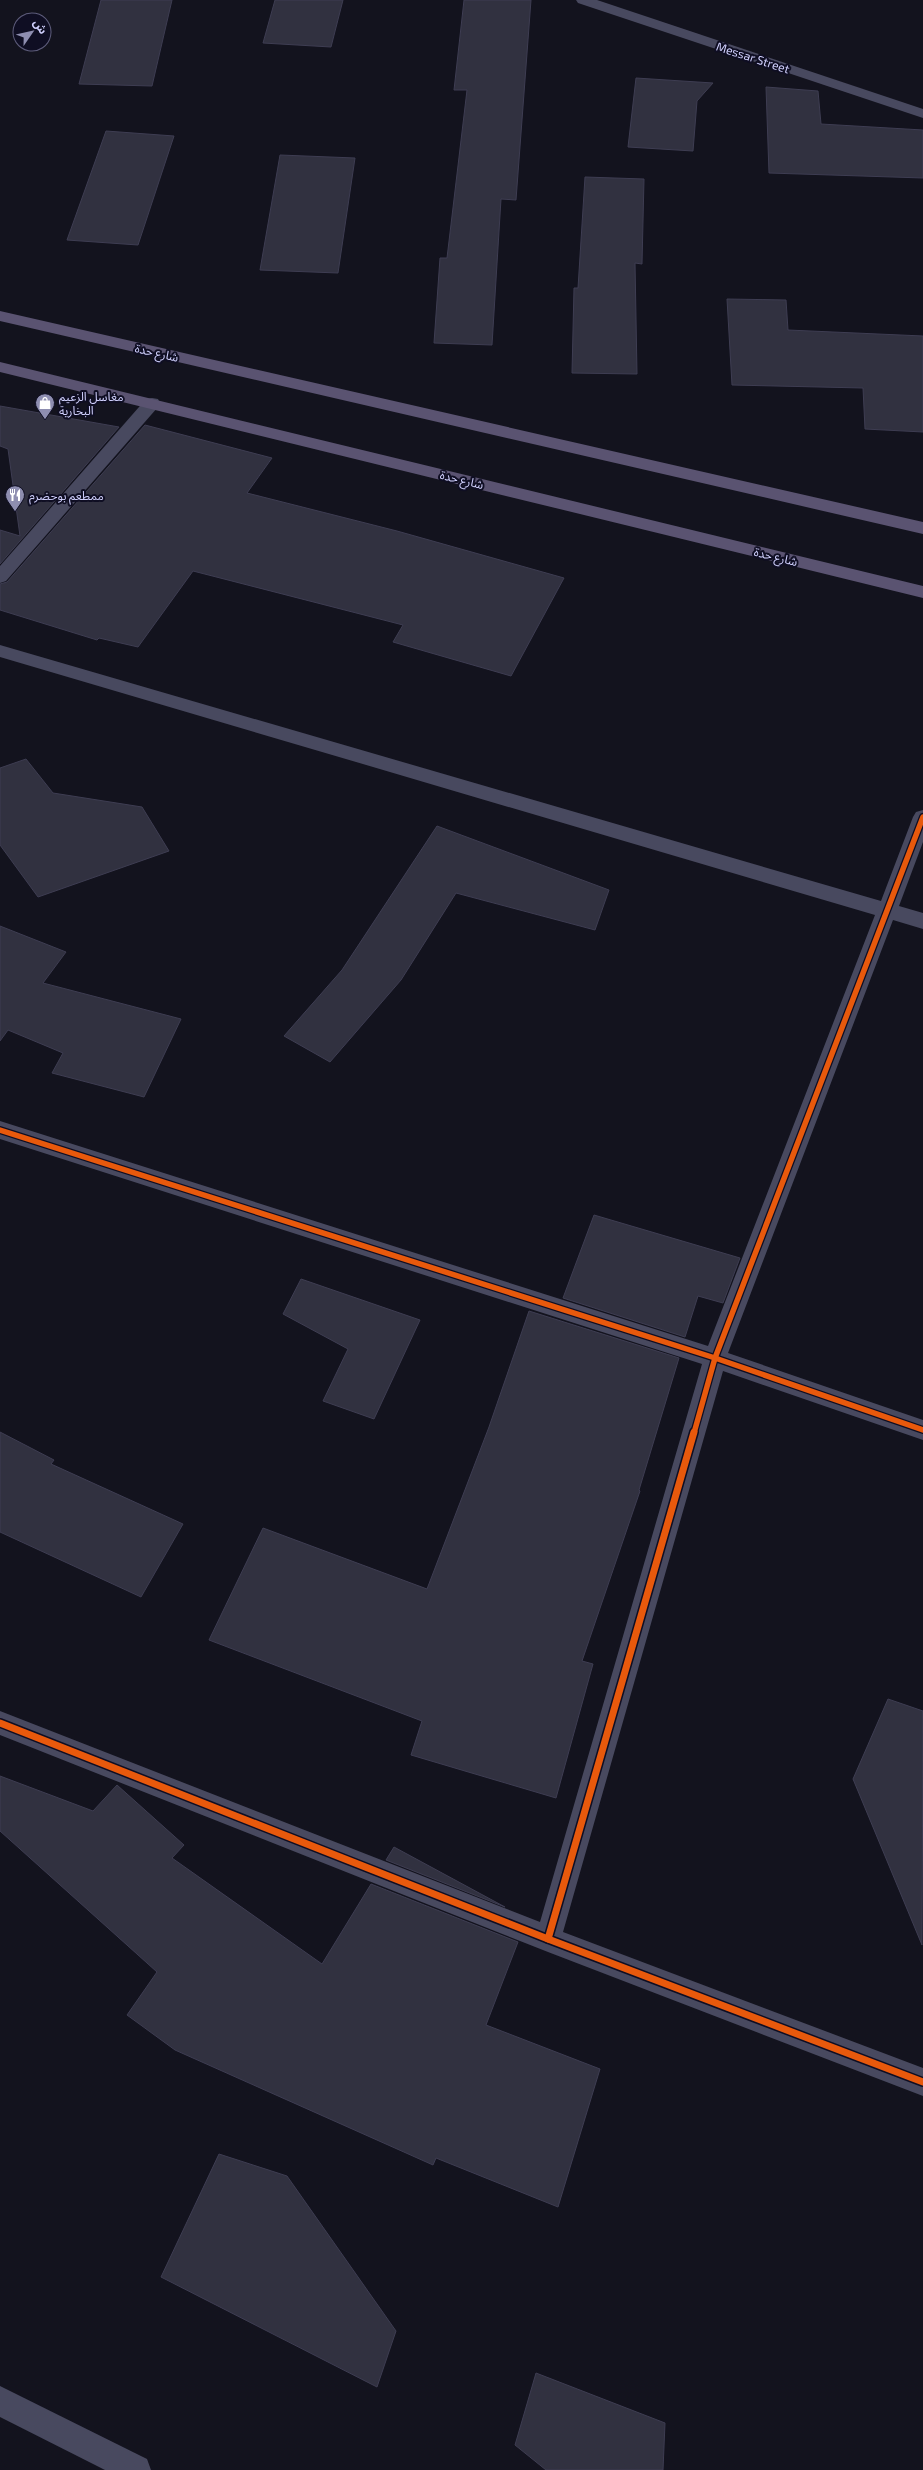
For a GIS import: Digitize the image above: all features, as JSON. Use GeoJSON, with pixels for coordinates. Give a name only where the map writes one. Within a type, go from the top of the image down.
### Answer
{"type":"FeatureCollection","features":[{"type":"Feature","properties":{"kind":"main road","name":"شارع حدة"},"geometry":{"type":"LineString","coordinates":[[0,316],[923,528]]}},
{"type":"Feature","properties":{"kind":"main road","name":"شارع حدة"},"geometry":{"type":"LineString","coordinates":[[0,367],[923,592]]}},
{"type":"Feature","properties":{"kind":"street","name":"Messar Street"},"geometry":{"type":"LineString","coordinates":[[583,0],[923,114]]}},
{"type":"Feature","properties":{"kind":"street"},"geometry":{"type":"LineString","coordinates":[[0,577],[152,403]]}},
{"type":"Feature","properties":{"kind":"street"},"geometry":{"type":"LineString","coordinates":[[0,651],[923,921]]}},
{"type":"Feature","properties":{"kind":"street"},"geometry":{"type":"LineString","coordinates":[[548,1939],[715,1358],[923,817]]}},
{"type":"Feature","properties":{"kind":"street"},"geometry":{"type":"LineString","coordinates":[[0,1130],[715,1358],[923,1430]]}},
{"type":"Feature","properties":{"kind":"street"},"geometry":{"type":"LineString","coordinates":[[0,1723],[548,1939],[923,2082]]}},
{"type":"Feature","properties":{"kind":"street"},"geometry":{"type":"LineString","coordinates":[[0,2401],[105,2463],[136,2470]]}},
{"type":"Feature","properties":{"kind":"building"},"geometry":{"type":"Polygon","coordinates":[[[101,0],[172,0],[152,86],[79,84],[101,0]]]}},
{"type":"Feature","properties":{"kind":"building"},"geometry":{"type":"Polygon","coordinates":[[[275,0],[343,0],[331,47],[263,43],[275,0]]]}},
{"type":"Feature","properties":{"kind":"building"},"geometry":{"type":"Polygon","coordinates":[[[464,0],[531,0],[516,200],[501,199],[492,345],[434,343],[440,258],[447,258],[467,90],[454,90],[464,0]]]}},
{"type":"Feature","properties":{"kind":"building"},"geometry":{"type":"Polygon","coordinates":[[[636,78],[713,83],[697,101],[693,151],[628,147],[636,78]]]}},
{"type":"Feature","properties":{"kind":"building"},"geometry":{"type":"Polygon","coordinates":[[[766,87],[818,91],[821,124],[923,130],[923,178],[769,173],[766,87]]]}},
{"type":"Feature","properties":{"kind":"building"},"geometry":{"type":"Polygon","coordinates":[[[106,131],[174,136],[138,245],[67,240],[106,131]]]}},
{"type":"Feature","properties":{"kind":"building"},"geometry":{"type":"Polygon","coordinates":[[[280,155],[355,158],[338,273],[260,270],[280,155]]]}},
{"type":"Feature","properties":{"kind":"building"},"geometry":{"type":"Polygon","coordinates":[[[585,177],[644,179],[642,264],[635,263],[637,374],[572,373],[574,288],[578,288],[585,177]]]}},
{"type":"Feature","properties":{"kind":"building"},"geometry":{"type":"Polygon","coordinates":[[[727,299],[786,300],[788,330],[923,336],[923,432],[865,429],[863,388],[732,385],[727,299]]]}},
{"type":"Feature","properties":{"kind":"building"},"geometry":{"type":"Polygon","coordinates":[[[0,406],[119,427],[0,564],[0,530],[20,536],[8,449],[0,446],[0,406]]]}},
{"type":"Feature","properties":{"kind":"building"},"geometry":{"type":"Polygon","coordinates":[[[145,425],[272,458],[247,493],[397,531],[564,578],[511,676],[393,642],[403,625],[193,571],[138,647],[99,638],[97,640],[0,610],[0,584],[7,582],[145,425]]]}},
{"type":"Feature","properties":{"kind":"building"},"geometry":{"type":"Polygon","coordinates":[[[26,759],[53,793],[142,807],[169,851],[38,897],[0,845],[0,768],[26,759]]]}},
{"type":"Feature","properties":{"kind":"building"},"geometry":{"type":"Polygon","coordinates":[[[437,826],[609,890],[595,930],[456,893],[401,980],[330,1062],[284,1036],[342,970],[437,826]]]}},
{"type":"Feature","properties":{"kind":"building"},"geometry":{"type":"Polygon","coordinates":[[[0,926],[66,952],[43,983],[181,1019],[144,1097],[52,1073],[63,1053],[8,1030],[0,1041],[0,926]]]}},
{"type":"Feature","properties":{"kind":"building"},"geometry":{"type":"Polygon","coordinates":[[[594,1215],[740,1258],[723,1303],[698,1296],[685,1337],[563,1298],[594,1215]]]}},
{"type":"Feature","properties":{"kind":"building"},"geometry":{"type":"Polygon","coordinates":[[[301,1279],[420,1320],[374,1419],[323,1401],[348,1349],[283,1314],[301,1279]]]}},
{"type":"Feature","properties":{"kind":"building"},"geometry":{"type":"Polygon","coordinates":[[[529,1311],[679,1358],[639,1490],[640,1491],[582,1661],[593,1664],[556,1798],[411,1755],[422,1721],[209,1640],[263,1528],[427,1589],[489,1427],[529,1311]]]}},
{"type":"Feature","properties":{"kind":"building"},"geometry":{"type":"Polygon","coordinates":[[[0,1432],[54,1460],[51,1464],[183,1524],[141,1597],[0,1532],[0,1432]]]}},
{"type":"Feature","properties":{"kind":"building"},"geometry":{"type":"Polygon","coordinates":[[[888,1699],[923,1711],[922,1945],[853,1779],[888,1699]]]}},
{"type":"Feature","properties":{"kind":"building"},"geometry":{"type":"Polygon","coordinates":[[[0,1776],[93,1811],[117,1785],[184,1845],[172,1858],[322,1964],[371,1884],[518,1942],[486,2025],[600,2069],[558,2207],[436,2158],[433,2165],[175,2050],[127,2015],[157,1972],[0,1831],[0,1776]]]}},
{"type":"Feature","properties":{"kind":"building"},"geometry":{"type":"Polygon","coordinates":[[[394,1847],[505,1907],[386,1860],[394,1847]]]}},
{"type":"Feature","properties":{"kind":"building"},"geometry":{"type":"Polygon","coordinates":[[[219,2154],[287,2176],[396,2331],[377,2387],[161,2277],[219,2154]]]}},
{"type":"Feature","properties":{"kind":"building"},"geometry":{"type":"Polygon","coordinates":[[[536,2373],[665,2423],[663,2470],[546,2470],[515,2445],[536,2373]]]}},
{"type":"Feature","properties":{"kind":"cycle path"},"geometry":{"type":"LineString","coordinates":[[548,1939],[715,1358],[923,817]]}},
{"type":"Feature","properties":{"kind":"cycle path"},"geometry":{"type":"LineString","coordinates":[[0,1130],[715,1358],[923,1430]]}},
{"type":"Feature","properties":{"kind":"cycle path"},"geometry":{"type":"LineString","coordinates":[[0,1723],[548,1939],[923,2082]]}},
{"type":"Feature","properties":{"kind":"place","name":"مغاسل الزعيم البخارية"},"geometry":{"type":"Point","coordinates":[45,420]}},
{"type":"Feature","properties":{"kind":"place","name":"ممطعم بوحضرم"},"geometry":{"type":"Point","coordinates":[15,512]}}]}
